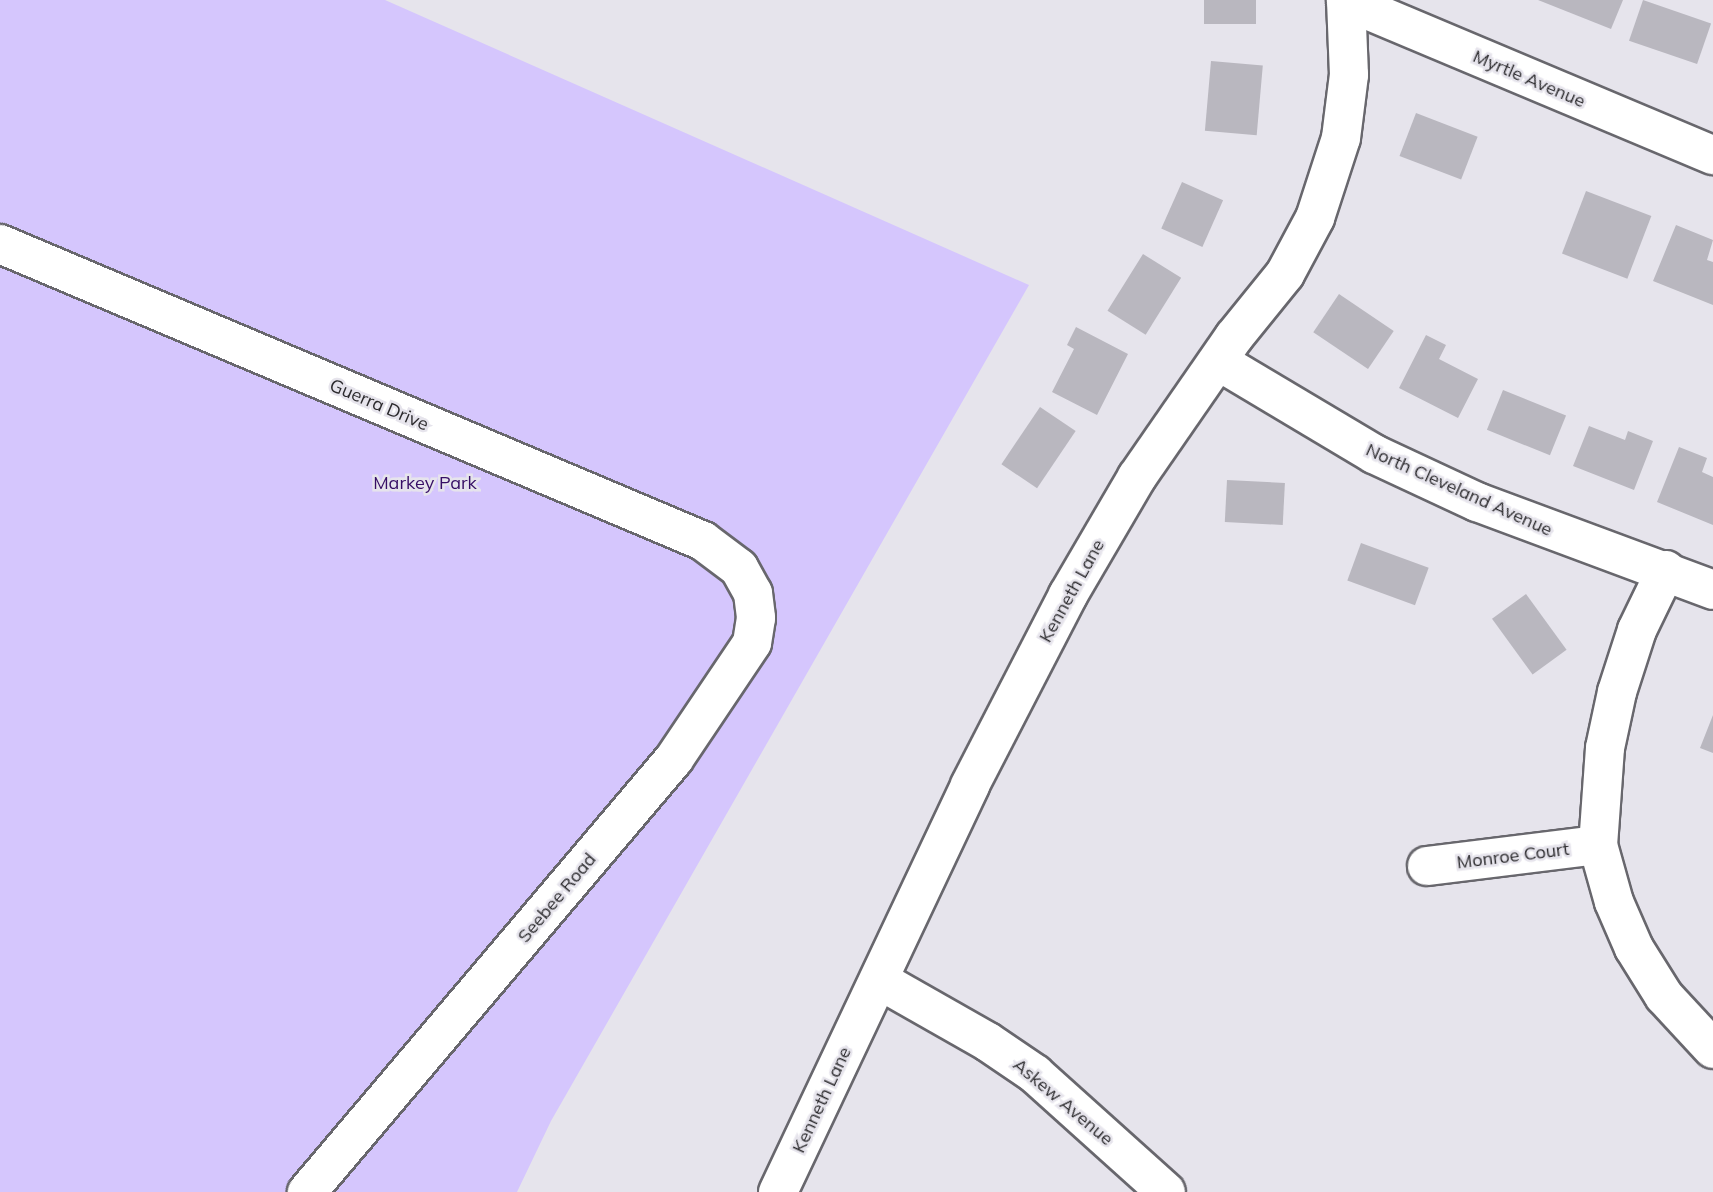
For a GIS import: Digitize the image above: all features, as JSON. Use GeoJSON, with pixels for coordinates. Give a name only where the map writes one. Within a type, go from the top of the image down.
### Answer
{"type":"FeatureCollection","features":[{"type":"Feature","properties":{"kind":"street","name":"Myrtle Avenue"},"geometry":{"type":"LineString","coordinates":[[1346,0],[1713,156]]}},
{"type":"Feature","properties":{"kind":"street","name":"Kenneth Lane"},"geometry":{"type":"LineString","coordinates":[[778,1192],[970,785],[1068,595],[1137,477],[1218,361],[1285,274],[1325,193],[1341,138],[1349,75],[1346,0]]}},
{"type":"Feature","properties":{"kind":"street","name":"Guerra Drive"},"geometry":{"type":"LineString","coordinates":[[0,244],[703,541],[723,552],[746,580]]}},
{"type":"Feature","properties":{"kind":"street","name":"North Cleveland Avenue"},"geometry":{"type":"LineString","coordinates":[[1218,361],[1374,454],[1443,486],[1557,534],[1666,570],[1713,590]]}},
{"type":"Feature","properties":{"kind":"street"},"geometry":{"type":"LineString","coordinates":[[1666,570],[1637,630],[1616,692],[1605,748],[1598,845],[1614,902],[1634,948],[1664,996],[1713,1049]]}},
{"type":"Feature","properties":{"kind":"street","name":"Seebee Road"},"geometry":{"type":"LineString","coordinates":[[307,1192],[689,738],[752,643],[756,618],[746,580]]}},
{"type":"Feature","properties":{"kind":"street","name":"Monroe Court"},"geometry":{"type":"LineString","coordinates":[[1427,866],[1598,845]]}},
{"type":"Feature","properties":{"kind":"street","name":"Askew Avenue"},"geometry":{"type":"LineString","coordinates":[[879,980],[988,1042],[1035,1074],[1166,1192]]}},
{"type":"Feature","properties":{"kind":"green space","name":"Markey Park"},"geometry":{"type":"Polygon","coordinates":[[[0,0],[385,0],[1029,285],[551,1121],[517,1192],[0,1192],[0,0]]]}},
{"type":"Feature","properties":{"kind":"building"},"geometry":{"type":"Polygon","coordinates":[[[1204,0],[1256,0],[1256,24],[1204,24],[1204,0]]]}},
{"type":"Feature","properties":{"kind":"building"},"geometry":{"type":"Polygon","coordinates":[[[1538,0],[1623,0],[1611,29],[1538,0]]]}},
{"type":"Feature","properties":{"kind":"building"},"geometry":{"type":"Polygon","coordinates":[[[1643,0],[1711,23],[1697,64],[1629,41],[1643,0]]]}},
{"type":"Feature","properties":{"kind":"building"},"geometry":{"type":"Polygon","coordinates":[[[1211,61],[1263,66],[1257,135],[1205,131],[1211,61]]]}},
{"type":"Feature","properties":{"kind":"building"},"geometry":{"type":"Polygon","coordinates":[[[1416,113],[1478,137],[1461,180],[1400,156],[1416,113]]]}},
{"type":"Feature","properties":{"kind":"building"},"geometry":{"type":"Polygon","coordinates":[[[1182,182],[1223,200],[1202,247],[1161,229],[1182,182]]]}},
{"type":"Feature","properties":{"kind":"building"},"geometry":{"type":"Polygon","coordinates":[[[1586,191],[1651,216],[1627,279],[1562,254],[1586,191]]]}},
{"type":"Feature","properties":{"kind":"building"},"geometry":{"type":"Polygon","coordinates":[[[1676,225],[1713,240],[1707,260],[1713,262],[1713,305],[1653,281],[1676,225]]]}},
{"type":"Feature","properties":{"kind":"building"},"geometry":{"type":"Polygon","coordinates":[[[1143,254],[1181,278],[1146,335],[1107,311],[1143,254]]]}},
{"type":"Feature","properties":{"kind":"building"},"geometry":{"type":"Polygon","coordinates":[[[1339,294],[1394,331],[1368,369],[1313,332],[1339,294]]]}},
{"type":"Feature","properties":{"kind":"building"},"geometry":{"type":"Polygon","coordinates":[[[1076,327],[1128,354],[1097,415],[1052,392],[1074,349],[1067,345],[1076,327]]]}},
{"type":"Feature","properties":{"kind":"building"},"geometry":{"type":"Polygon","coordinates":[[[1426,335],[1446,345],[1439,359],[1478,379],[1458,418],[1399,388],[1426,335]]]}},
{"type":"Feature","properties":{"kind":"building"},"geometry":{"type":"Polygon","coordinates":[[[1503,390],[1566,415],[1550,455],[1487,430],[1503,390]]]}},
{"type":"Feature","properties":{"kind":"building"},"geometry":{"type":"Polygon","coordinates":[[[1040,407],[1076,431],[1037,488],[1001,464],[1040,407]]]}},
{"type":"Feature","properties":{"kind":"building"},"geometry":{"type":"Polygon","coordinates":[[[1589,426],[1625,440],[1628,431],[1653,441],[1634,490],[1573,466],[1589,426]]]}},
{"type":"Feature","properties":{"kind":"building"},"geometry":{"type":"Polygon","coordinates":[[[1679,447],[1707,458],[1702,472],[1713,477],[1713,525],[1657,502],[1679,447]]]}},
{"type":"Feature","properties":{"kind":"building"},"geometry":{"type":"Polygon","coordinates":[[[1227,480],[1285,483],[1283,525],[1225,522],[1227,480]]]}},
{"type":"Feature","properties":{"kind":"building"},"geometry":{"type":"Polygon","coordinates":[[[1361,543],[1429,568],[1415,605],[1347,581],[1361,543]]]}},
{"type":"Feature","properties":{"kind":"building"},"geometry":{"type":"Polygon","coordinates":[[[1526,594],[1567,650],[1533,675],[1492,619],[1526,594]]]}},
{"type":"Feature","properties":{"kind":"building"},"geometry":{"type":"Polygon","coordinates":[[[1713,715],[1713,753],[1700,748],[1713,715]]]}}]}
